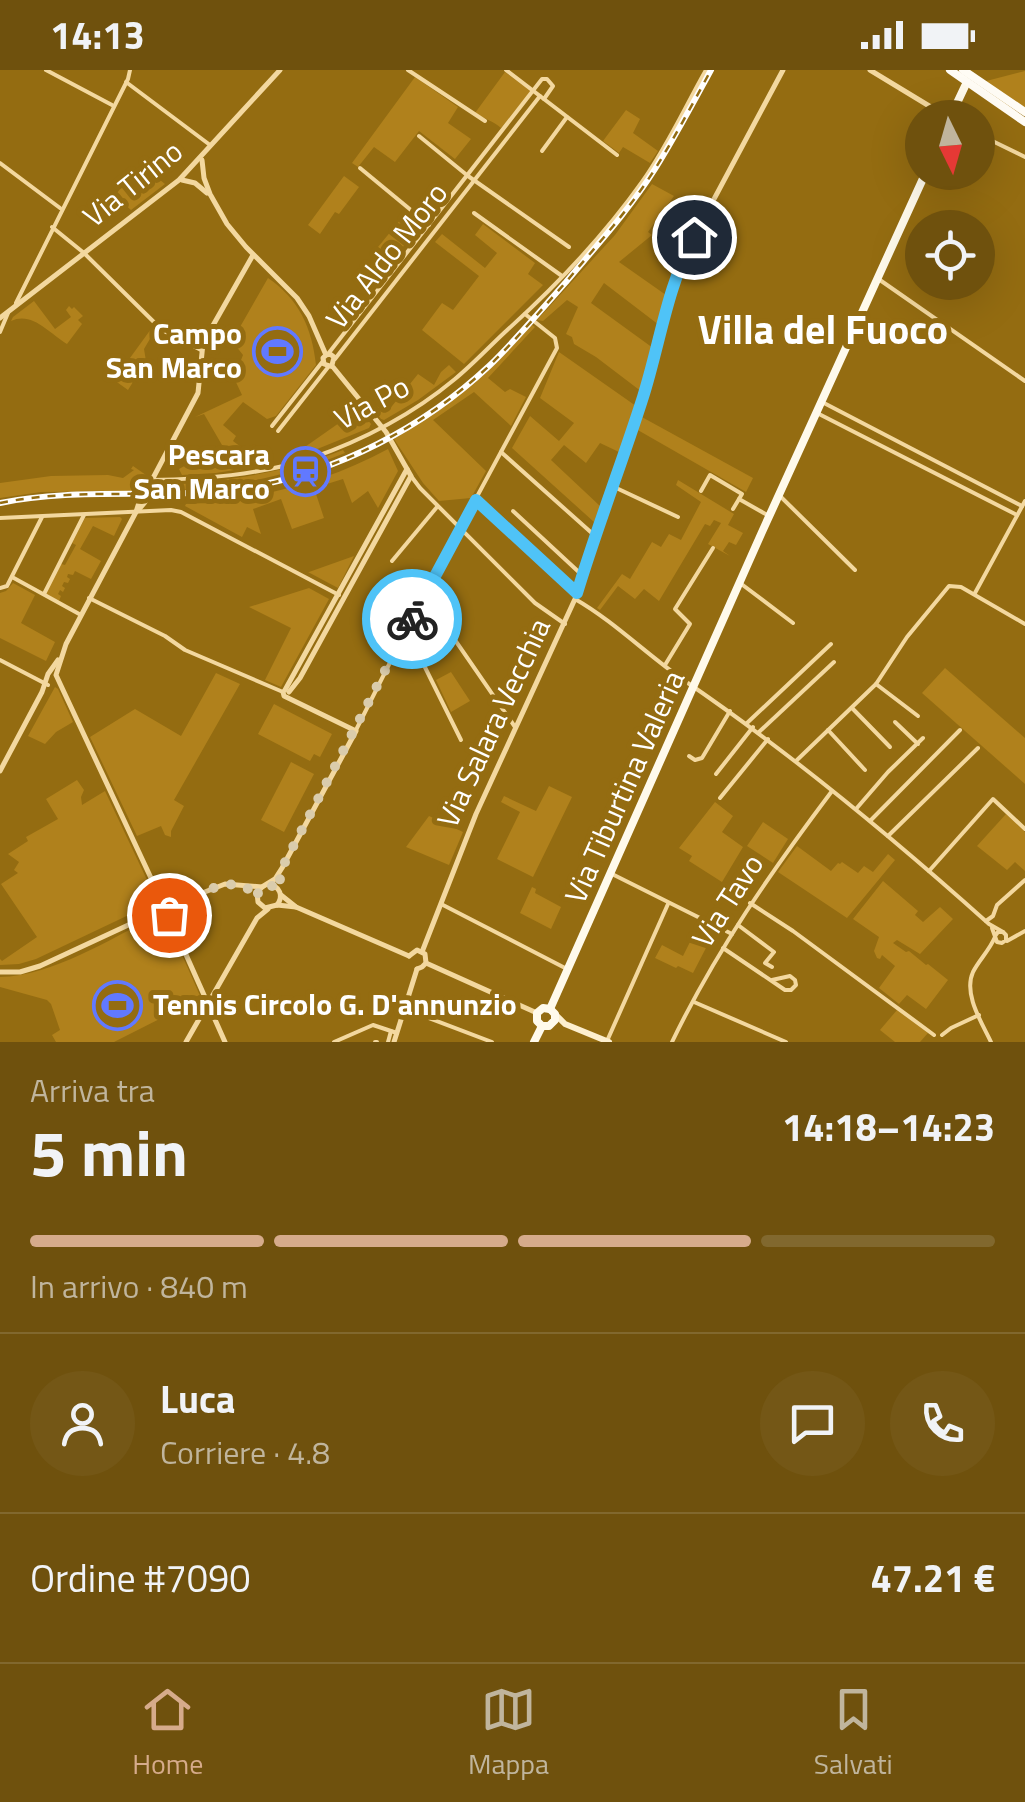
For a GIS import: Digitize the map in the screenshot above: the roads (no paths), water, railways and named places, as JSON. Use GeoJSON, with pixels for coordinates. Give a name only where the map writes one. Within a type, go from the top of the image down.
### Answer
{"type":"FeatureCollection","features":[{"type":"Feature","properties":{"kind":"highway"},"geometry":{"type":"LineString","coordinates":[[950,70],[1025,122]]}},
{"type":"Feature","properties":{"kind":"highway"},"geometry":{"type":"LineString","coordinates":[[963,70],[1025,112]]}},
{"type":"Feature","properties":{"kind":"main road"},"geometry":{"type":"LineString","coordinates":[[958,100],[965,86]]}},
{"type":"Feature","properties":{"kind":"main road","name":"Via Tiburtina Valeria"},"geometry":{"type":"LineString","coordinates":[[552,1010],[769,516],[918,190]]}},
{"type":"Feature","properties":{"kind":"main road"},"geometry":{"type":"LineString","coordinates":[[565,1024],[545,1026],[537,1020],[537,1013],[543,1008],[552,1010],[565,1024],[608,1042]]}},
{"type":"Feature","properties":{"kind":"main road"},"geometry":{"type":"LineString","coordinates":[[534,1042],[545,1026],[555,1020],[552,1010]]}},
{"type":"Feature","properties":{"kind":"street"},"geometry":{"type":"LineString","coordinates":[[46,70],[113,106]]}},
{"type":"Feature","properties":{"kind":"street"},"geometry":{"type":"LineString","coordinates":[[15,306],[130,70]]}},
{"type":"Feature","properties":{"kind":"street","name":"Via Tirino"},"geometry":{"type":"LineString","coordinates":[[0,318],[179,180],[280,70]]}},
{"type":"Feature","properties":{"kind":"street"},"geometry":{"type":"LineString","coordinates":[[408,70],[485,121]]}},
{"type":"Feature","properties":{"kind":"street"},"geometry":{"type":"LineString","coordinates":[[506,70],[618,155]]}},
{"type":"Feature","properties":{"kind":"street","name":"Via Po"},"geometry":{"type":"LineString","coordinates":[[152,480],[218,477],[324,453],[415,408],[454,380],[607,230],[645,178],[706,70]]}},
{"type":"Feature","properties":{"kind":"street","name":"Via Salara Vecchia"},"geometry":{"type":"LineString","coordinates":[[422,952],[476,814],[576,596],[644,394],[682,259],[783,70]]}},
{"type":"Feature","properties":{"kind":"street"},"geometry":{"type":"LineString","coordinates":[[870,70],[920,100]]}},
{"type":"Feature","properties":{"kind":"street"},"geometry":{"type":"LineString","coordinates":[[534,91],[542,80],[552,82],[542,98]]}},
{"type":"Feature","properties":{"kind":"street"},"geometry":{"type":"LineString","coordinates":[[126,82],[212,146]]}},
{"type":"Feature","properties":{"kind":"street","name":"Via Aldo Moro"},"geometry":{"type":"LineString","coordinates":[[272,426],[329,360],[534,91]]}},
{"type":"Feature","properties":{"kind":"street","name":"Via Aldo Moro"},"geometry":{"type":"LineString","coordinates":[[278,431],[429,225],[542,98]]}},
{"type":"Feature","properties":{"kind":"street"},"geometry":{"type":"LineString","coordinates":[[542,151],[568,117]]}},
{"type":"Feature","properties":{"kind":"street","name":"Via Aldo Moro"},"geometry":{"type":"LineString","coordinates":[[418,136],[569,248]]}},
{"type":"Feature","properties":{"kind":"street"},"geometry":{"type":"LineString","coordinates":[[995,142],[1025,156]]}},
{"type":"Feature","properties":{"kind":"street"},"geometry":{"type":"LineString","coordinates":[[202,157],[210,194]]}},
{"type":"Feature","properties":{"kind":"street"},"geometry":{"type":"LineString","coordinates":[[0,162],[62,209]]}},
{"type":"Feature","properties":{"kind":"street","name":"Via Aldo Moro"},"geometry":{"type":"LineString","coordinates":[[360,168],[429,225]]}},
{"type":"Feature","properties":{"kind":"street"},"geometry":{"type":"LineString","coordinates":[[191,169],[204,178]]}},
{"type":"Feature","properties":{"kind":"street"},"geometry":{"type":"LineString","coordinates":[[191,169],[199,186]]}},
{"type":"Feature","properties":{"kind":"street"},"geometry":{"type":"LineString","coordinates":[[179,180],[190,181],[210,194]]}},
{"type":"Feature","properties":{"kind":"street","name":"Via Aldo Moro"},"geometry":{"type":"LineString","coordinates":[[210,194],[232,232],[297,298],[329,360],[381,427],[411,476]]}},
{"type":"Feature","properties":{"kind":"street"},"geometry":{"type":"LineString","coordinates":[[474,213],[562,276]]}},
{"type":"Feature","properties":{"kind":"street"},"geometry":{"type":"LineString","coordinates":[[52,227],[162,330],[201,350]]}},
{"type":"Feature","properties":{"kind":"street"},"geometry":{"type":"LineString","coordinates":[[0,770],[52,680],[81,614],[136,512],[143,490],[198,393],[201,350],[254,255]]}},
{"type":"Feature","properties":{"kind":"street"},"geometry":{"type":"LineString","coordinates":[[877,278],[1025,380]]}},
{"type":"Feature","properties":{"kind":"street"},"geometry":{"type":"LineString","coordinates":[[0,332],[8,312]]}},
{"type":"Feature","properties":{"kind":"street"},"geometry":{"type":"LineString","coordinates":[[257,900],[282,868],[557,348],[555,338],[525,314]]}},
{"type":"Feature","properties":{"kind":"street"},"geometry":{"type":"LineString","coordinates":[[822,402],[1024,503],[974,595]]}},
{"type":"Feature","properties":{"kind":"street"},"geometry":{"type":"LineString","coordinates":[[816,412],[1018,514]]}},
{"type":"Feature","properties":{"kind":"street"},"geometry":{"type":"LineString","coordinates":[[850,429],[855,419]]}},
{"type":"Feature","properties":{"kind":"street"},"geometry":{"type":"LineString","coordinates":[[877,443],[882,433]]}},
{"type":"Feature","properties":{"kind":"street"},"geometry":{"type":"LineString","coordinates":[[891,450],[896,440]]}},
{"type":"Feature","properties":{"kind":"street"},"geometry":{"type":"LineString","coordinates":[[904,457],[909,447]]}},
{"type":"Feature","properties":{"kind":"street"},"geometry":{"type":"LineString","coordinates":[[501,452],[594,535]]}},
{"type":"Feature","properties":{"kind":"street"},"geometry":{"type":"LineString","coordinates":[[929,470],[934,460]]}},
{"type":"Feature","properties":{"kind":"street"},"geometry":{"type":"LineString","coordinates":[[342,596],[407,469]]}},
{"type":"Feature","properties":{"kind":"street"},"geometry":{"type":"LineString","coordinates":[[955,483],[960,474]]}},
{"type":"Feature","properties":{"kind":"street"},"geometry":{"type":"LineString","coordinates":[[701,491],[710,475],[742,494],[733,508]]}},
{"type":"Feature","properties":{"kind":"street"},"geometry":{"type":"LineString","coordinates":[[286,692],[411,476],[535,604],[565,624]]}},
{"type":"Feature","properties":{"kind":"street"},"geometry":{"type":"LineString","coordinates":[[977,494],[982,485]]}},
{"type":"Feature","properties":{"kind":"street"},"geometry":{"type":"LineString","coordinates":[[612,486],[678,517]]}},
{"type":"Feature","properties":{"kind":"street"},"geometry":{"type":"LineString","coordinates":[[779,494],[855,570]]}},
{"type":"Feature","properties":{"kind":"street"},"geometry":{"type":"LineString","coordinates":[[476,500],[576,596],[871,820],[1004,933],[1007,938],[1003,943]]}},
{"type":"Feature","properties":{"kind":"street"},"geometry":{"type":"LineString","coordinates":[[739,500],[769,516]]}},
{"type":"Feature","properties":{"kind":"street"},"geometry":{"type":"LineString","coordinates":[[392,561],[438,506]]}},
{"type":"Feature","properties":{"kind":"street"},"geometry":{"type":"LineString","coordinates":[[0,518],[171,510],[186,513],[342,596]]}},
{"type":"Feature","properties":{"kind":"street"},"geometry":{"type":"LineString","coordinates":[[512,510],[582,575]]}},
{"type":"Feature","properties":{"kind":"street"},"geometry":{"type":"LineString","coordinates":[[44,594],[84,515]]}},
{"type":"Feature","properties":{"kind":"street"},"geometry":{"type":"LineString","coordinates":[[3,587],[42,517]]}},
{"type":"Feature","properties":{"kind":"street"},"geometry":{"type":"LineString","coordinates":[[665,665],[690,624],[676,609],[713,548]]}},
{"type":"Feature","properties":{"kind":"street"},"geometry":{"type":"LineString","coordinates":[[12,576],[81,614]]}},
{"type":"Feature","properties":{"kind":"street"},"geometry":{"type":"LineString","coordinates":[[740,583],[792,623]]}},
{"type":"Feature","properties":{"kind":"street"},"geometry":{"type":"LineString","coordinates":[[795,761],[876,684],[907,637],[949,586],[960,587],[1025,624]]}},
{"type":"Feature","properties":{"kind":"street"},"geometry":{"type":"LineString","coordinates":[[424,596],[517,730]]}},
{"type":"Feature","properties":{"kind":"street"},"geometry":{"type":"LineString","coordinates":[[90,598],[165,636],[184,650],[286,692],[356,731]]}},
{"type":"Feature","properties":{"kind":"street"},"geometry":{"type":"LineString","coordinates":[[407,630],[462,740]]}},
{"type":"Feature","properties":{"kind":"street"},"geometry":{"type":"LineString","coordinates":[[747,723],[831,644]]}},
{"type":"Feature","properties":{"kind":"street"},"geometry":{"type":"LineString","coordinates":[[0,660],[36,679],[52,680]]}},
{"type":"Feature","properties":{"kind":"street"},"geometry":{"type":"LineString","coordinates":[[759,732],[834,662]]}},
{"type":"Feature","properties":{"kind":"street"},"geometry":{"type":"LineString","coordinates":[[52,680],[226,1042]]}},
{"type":"Feature","properties":{"kind":"street"},"geometry":{"type":"LineString","coordinates":[[876,684],[918,716]]}},
{"type":"Feature","properties":{"kind":"street"},"geometry":{"type":"LineString","coordinates":[[852,708],[890,747]]}},
{"type":"Feature","properties":{"kind":"street"},"geometry":{"type":"LineString","coordinates":[[689,756],[695,760],[702,758],[730,710]]}},
{"type":"Feature","properties":{"kind":"street"},"geometry":{"type":"LineString","coordinates":[[895,722],[918,744]]}},
{"type":"Feature","properties":{"kind":"street"},"geometry":{"type":"LineString","coordinates":[[716,774],[753,727]]}},
{"type":"Feature","properties":{"kind":"street"},"geometry":{"type":"LineString","coordinates":[[828,730],[865,770]]}},
{"type":"Feature","properties":{"kind":"street"},"geometry":{"type":"LineString","coordinates":[[871,820],[960,730]]}},
{"type":"Feature","properties":{"kind":"street"},"geometry":{"type":"LineString","coordinates":[[856,809],[924,738]]}},
{"type":"Feature","properties":{"kind":"street"},"geometry":{"type":"LineString","coordinates":[[720,798],[768,740]]}},
{"type":"Feature","properties":{"kind":"street"},"geometry":{"type":"LineString","coordinates":[[888,836],[978,748]]}},
{"type":"Feature","properties":{"kind":"street","name":"Via Tavo"},"geometry":{"type":"LineString","coordinates":[[672,1042],[750,903],[832,791]]}},
{"type":"Feature","properties":{"kind":"street"},"geometry":{"type":"LineString","coordinates":[[929,871],[993,799],[1025,829]]}},
{"type":"Feature","properties":{"kind":"street"},"geometry":{"type":"LineString","coordinates":[[258,918],[273,907],[280,892],[282,868]]}},
{"type":"Feature","properties":{"kind":"street"},"geometry":{"type":"LineString","coordinates":[[610,873],[732,934]]}},
{"type":"Feature","properties":{"kind":"street"},"geometry":{"type":"LineString","coordinates":[[988,922],[996,905],[1025,880]]}},
{"type":"Feature","properties":{"kind":"street"},"geometry":{"type":"LineString","coordinates":[[186,1042],[258,918],[257,900],[239,884]]}},
{"type":"Feature","properties":{"kind":"street"},"geometry":{"type":"LineString","coordinates":[[0,972],[40,966],[219,885],[265,886],[280,892],[296,908]]}},
{"type":"Feature","properties":{"kind":"street"},"geometry":{"type":"LineString","coordinates":[[257,900],[273,907],[296,908],[409,956]]}},
{"type":"Feature","properties":{"kind":"street"},"geometry":{"type":"LineString","coordinates":[[750,903],[934,1035]]}},
{"type":"Feature","properties":{"kind":"street"},"geometry":{"type":"LineString","coordinates":[[440,904],[568,969]]}},
{"type":"Feature","properties":{"kind":"street"},"geometry":{"type":"LineString","coordinates":[[608,1042],[668,904]]}},
{"type":"Feature","properties":{"kind":"street"},"geometry":{"type":"LineString","coordinates":[[988,922],[996,942],[1003,943]]}},
{"type":"Feature","properties":{"kind":"street"},"geometry":{"type":"LineString","coordinates":[[738,924],[774,952],[765,962],[772,967]]}},
{"type":"Feature","properties":{"kind":"street"},"geometry":{"type":"LineString","coordinates":[[990,1042],[971,992],[973,972],[995,936],[1024,932]]}},
{"type":"Feature","properties":{"kind":"street"},"geometry":{"type":"LineString","coordinates":[[987,953],[1024,932]]}},
{"type":"Feature","properties":{"kind":"street"},"geometry":{"type":"LineString","coordinates":[[723,948],[772,980]]}},
{"type":"Feature","properties":{"kind":"street"},"geometry":{"type":"LineString","coordinates":[[415,950],[422,952],[426,963],[417,969],[409,964],[409,956],[415,950]]}},
{"type":"Feature","properties":{"kind":"street"},"geometry":{"type":"LineString","coordinates":[[426,963],[537,1013]]}},
{"type":"Feature","properties":{"kind":"street"},"geometry":{"type":"LineString","coordinates":[[391,1042],[417,969]]}},
{"type":"Feature","properties":{"kind":"street"},"geometry":{"type":"LineString","coordinates":[[692,1002],[786,1042]]}},
{"type":"Feature","properties":{"kind":"street"},"geometry":{"type":"LineString","coordinates":[[404,1009],[492,1042]]}},
{"type":"Feature","properties":{"kind":"street"},"geometry":{"type":"LineString","coordinates":[[942,1035],[979,1015]]}},
{"type":"Feature","properties":{"kind":"street"},"geometry":{"type":"LineString","coordinates":[[334,1042],[373,1025],[394,1032]]}},
{"type":"Feature","properties":{"kind":"railway"},"geometry":{"type":"LineString","coordinates":[[0,503],[62,495],[187,493],[249,487],[347,458],[408,427],[437,409],[489,366],[566,282],[645,184],[711,70]]}},
{"type":"Feature","properties":{"kind":"place","name":"Campo San Marco"},"geometry":{"type":"Point","coordinates":[277,351]}},
{"type":"Feature","properties":{"kind":"place","name":"Pescara San Marco"},"geometry":{"type":"Point","coordinates":[305,472]}},
{"type":"Feature","properties":{"kind":"place","name":"Tennis Circolo G. D'annunzio"},"geometry":{"type":"Point","coordinates":[118,1005]}},
{"type":"Feature","properties":{"kind":"district","name":"Villa del Fuoco"},"geometry":{"type":"Point","coordinates":[823,330]}}]}
